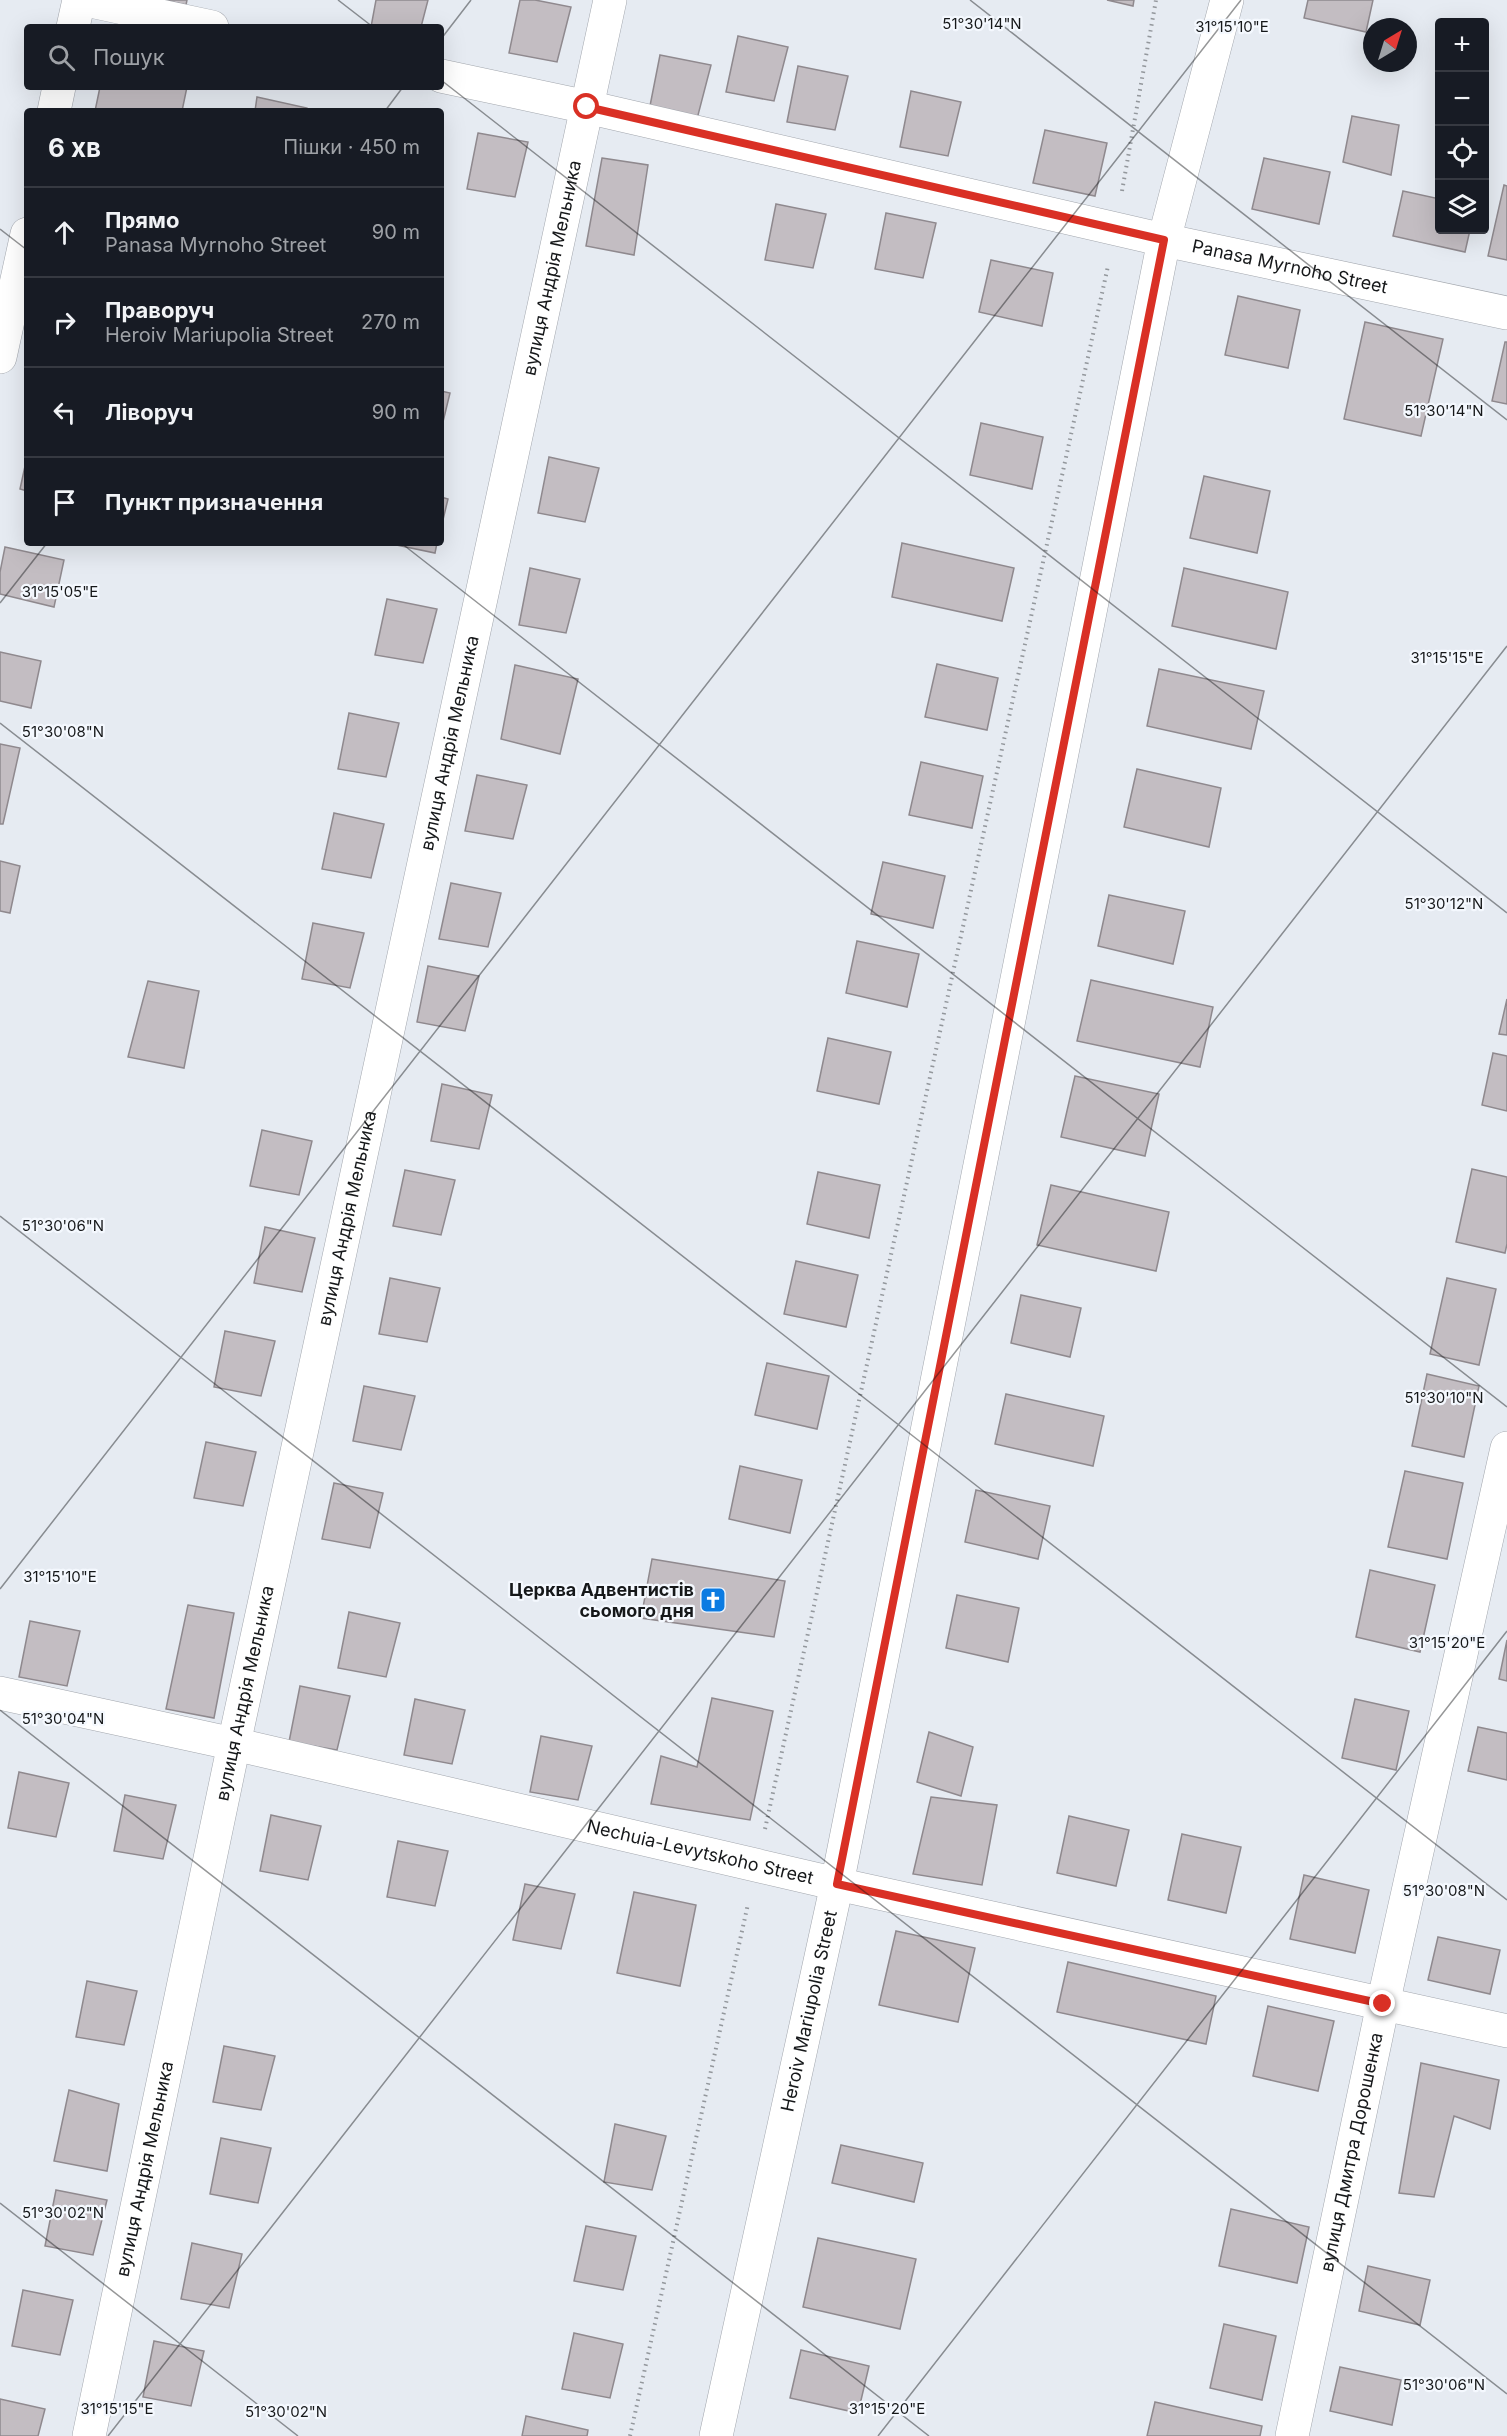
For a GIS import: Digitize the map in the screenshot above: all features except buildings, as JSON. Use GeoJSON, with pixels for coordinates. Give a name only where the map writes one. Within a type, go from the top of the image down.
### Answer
{"type":"FeatureCollection","features":[{"type":"Feature","properties":{"kind":"street"},"geometry":{"type":"LineString","coordinates":[[74,24],[79,0]]}},
{"type":"Feature","properties":{"kind":"street"},"geometry":{"type":"LineString","coordinates":[[86,0],[198,24]]}},
{"type":"Feature","properties":{"kind":"street","name":"вулиця Андрія Мельника"},"geometry":{"type":"LineString","coordinates":[[89,2436],[234,1744],[610,0]]}},
{"type":"Feature","properties":{"kind":"street","name":"Heroiv Mariupolia Street"},"geometry":{"type":"LineString","coordinates":[[716,2436],[837,1884],[1164,240],[1227,0]]}},
{"type":"Feature","properties":{"kind":"street","name":"Panasa Myrnoho Street"},"geometry":{"type":"LineString","coordinates":[[444,77],[587,107],[1164,240],[1507,313]]}},
{"type":"Feature","properties":{"kind":"street"},"geometry":{"type":"LineString","coordinates":[[55,108],[58,90]]}},
{"type":"Feature","properties":{"kind":"street"},"geometry":{"type":"LineString","coordinates":[[0,357],[24,248]]}},
{"type":"Feature","properties":{"kind":"street","name":"вулиця Дмитра Дорошенка"},"geometry":{"type":"LineString","coordinates":[[1292,2436],[1383,2004],[1507,1448]]}},
{"type":"Feature","properties":{"kind":"street","name":"Nechuia-Levytskoho Street"},"geometry":{"type":"LineString","coordinates":[[0,1693],[234,1744],[837,1884],[1507,2031]]}},
{"type":"Feature","properties":{"kind":"path"},"geometry":{"type":"LineString","coordinates":[[630,2436],[1116,228],[1156,0]]}},
{"type":"Feature","properties":{"kind":"place","name":"Церква Адвентистів сьомого дня"},"geometry":{"type":"Point","coordinates":[713,1600]}},
{"type":"Feature","properties":{"kind":"route"},"geometry":{"type":"LineString","coordinates":[[587,107],[1164,240],[837,1884],[1383,2004]]}}]}
